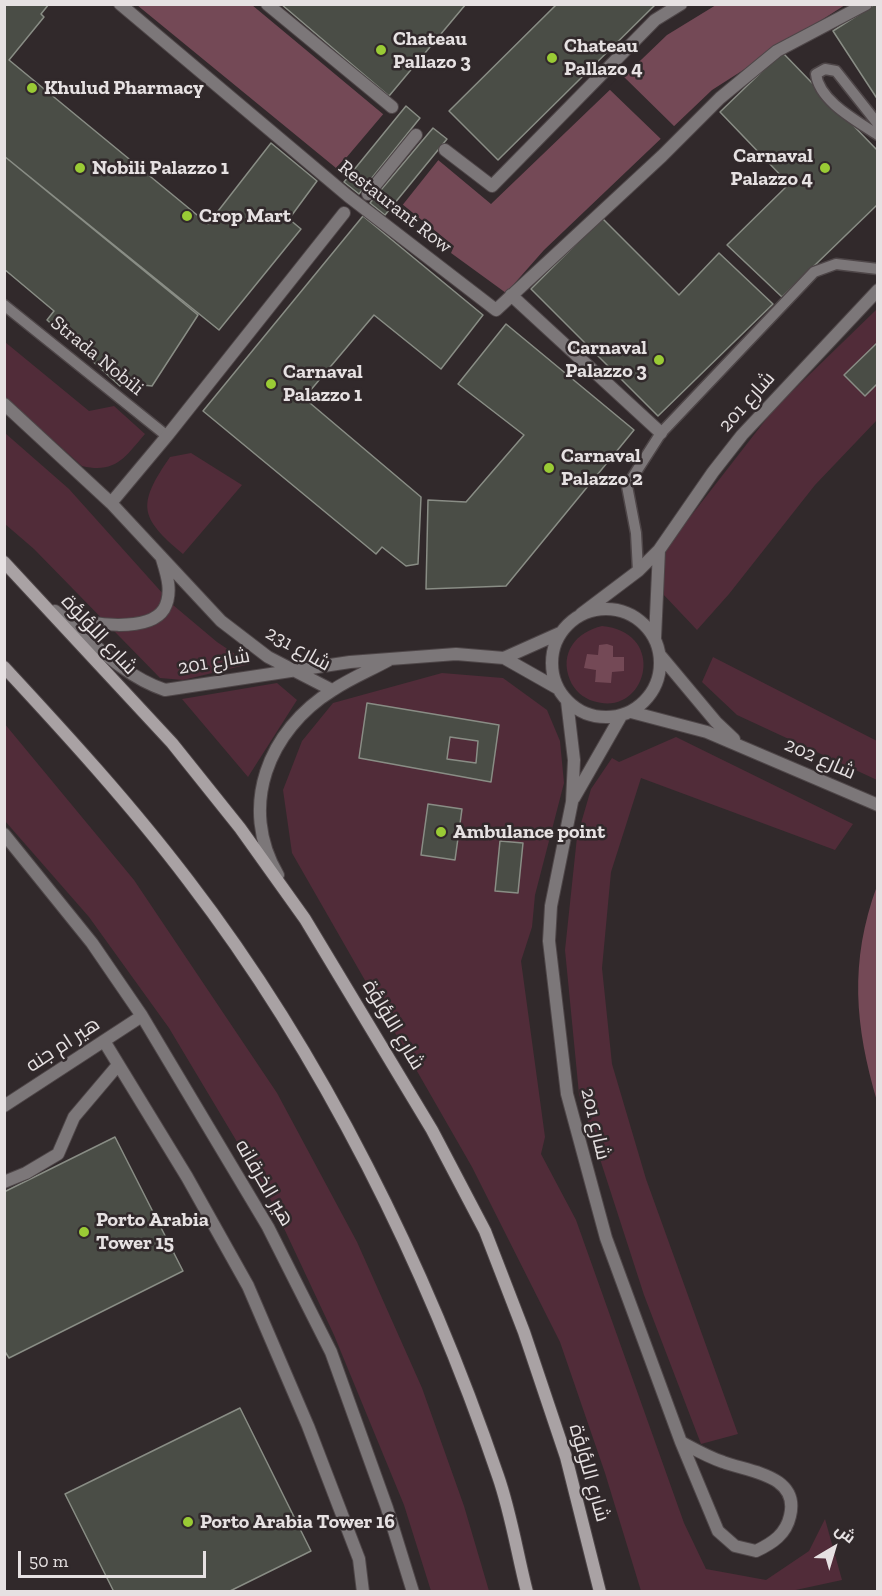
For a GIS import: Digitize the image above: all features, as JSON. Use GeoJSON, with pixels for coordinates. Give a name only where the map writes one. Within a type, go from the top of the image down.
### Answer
{"type":"FeatureCollection","features":[{"type":"Feature","properties":{"kind":"main road","name":"شارع اللؤلؤة"},"geometry":{"type":"LineString","coordinates":[[4,562],[172,742],[240,828],[305,919],[432,1130],[485,1231],[566,1457],[600,1592]]}},
{"type":"Feature","properties":{"kind":"main road"},"geometry":{"type":"LineString","coordinates":[[4,667],[117,790],[190,882],[303,1048],[348,1130],[402,1240],[446,1340],[499,1478],[527,1592]]}},
{"type":"Feature","properties":{"kind":"street","name":"Restaurant Row"},"geometry":{"type":"LineString","coordinates":[[120,4],[354,201],[496,310],[511,295]]}},
{"type":"Feature","properties":{"kind":"street"},"geometry":{"type":"LineString","coordinates":[[267,4],[392,106]]}},
{"type":"Feature","properties":{"kind":"street"},"geometry":{"type":"LineString","coordinates":[[445,150],[492,186],[655,20],[681,4]]}},
{"type":"Feature","properties":{"kind":"street"},"geometry":{"type":"LineString","coordinates":[[661,433],[511,295],[662,156],[720,98],[777,51],[866,4]]}},
{"type":"Feature","properties":{"kind":"street"},"geometry":{"type":"LineString","coordinates":[[368,194],[416,135]]}},
{"type":"Feature","properties":{"kind":"street"},"geometry":{"type":"LineString","coordinates":[[111,503],[354,201]]}},
{"type":"Feature","properties":{"kind":"street","name":"شارع 201"},"geometry":{"type":"LineString","coordinates":[[581,614],[638,571],[659,550],[707,480],[742,435],[878,290]]}},
{"type":"Feature","properties":{"kind":"street","name":"شارع 231"},"geometry":{"type":"LineString","coordinates":[[4,404],[111,503],[222,621],[245,641],[332,690]]}},
{"type":"Feature","properties":{"kind":"street"},"geometry":{"type":"LineString","coordinates":[[655,638],[631,614],[614,609],[597,609],[581,614],[560,633],[551,660],[557,688],[576,709],[598,717],[626,714],[645,702],[660,672],[660,655],[655,638],[659,550]]}},
{"type":"Feature","properties":{"kind":"street"},"geometry":{"type":"LineString","coordinates":[[36,595],[68,617],[87,623],[106,626],[142,621],[157,616],[164,608],[169,583],[161,555]]}},
{"type":"Feature","properties":{"kind":"street","name":"شارع 201"},"geometry":{"type":"LineString","coordinates":[[36,595],[117,664],[150,685],[165,690],[270,672],[296,671],[394,657],[456,654],[504,658],[557,688]]}},
{"type":"Feature","properties":{"kind":"street","name":"شارع 201"},"geometry":{"type":"LineString","coordinates":[[504,658],[560,633]]}},
{"type":"Feature","properties":{"kind":"street","name":"شارع 202"},"geometry":{"type":"LineString","coordinates":[[660,655],[716,722],[747,748]]}},
{"type":"Feature","properties":{"kind":"street","name":"شارع 201"},"geometry":{"type":"LineString","coordinates":[[305,919],[264,846],[258,813],[268,762],[298,720],[332,690],[394,657]]}},
{"type":"Feature","properties":{"kind":"street","name":"شارع 201"},"geometry":{"type":"LineString","coordinates":[[567,701],[574,760],[572,802],[551,906],[549,941],[567,1094],[606,1238],[681,1442],[718,1531],[735,1546],[756,1551],[781,1535],[787,1525],[791,1501],[785,1489],[776,1480],[758,1471],[719,1461],[681,1442]]}},
{"type":"Feature","properties":{"kind":"street","name":"شارع 201"},"geometry":{"type":"LineString","coordinates":[[572,802],[626,714]]}},
{"type":"Feature","properties":{"kind":"street","name":"شارع 202"},"geometry":{"type":"LineString","coordinates":[[626,714],[707,732],[878,805]]}},
{"type":"Feature","properties":{"kind":"street","name":"هير الخرقانه"},"geometry":{"type":"LineString","coordinates":[[4,834],[92,943],[142,1016],[268,1227],[331,1352],[387,1508],[413,1592]]}},
{"type":"Feature","properties":{"kind":"street","name":"هير ام جنه"},"geometry":{"type":"LineString","coordinates":[[4,1106],[142,1016]]}},
{"type":"Feature","properties":{"kind":"street"},"geometry":{"type":"LineString","coordinates":[[104,1041],[187,1178],[248,1286],[308,1426],[359,1558],[363,1592]]}},
{"type":"Feature","properties":{"kind":"street"},"geometry":{"type":"LineString","coordinates":[[4,1182],[26,1173],[58,1154],[74,1117],[118,1065]]}},
{"type":"Feature","properties":{"kind":"lane"},"geometry":{"type":"LineString","coordinates":[[878,124],[836,71],[825,69],[816,74],[817,82],[831,99],[850,117],[878,135]]}},
{"type":"Feature","properties":{"kind":"lane"},"geometry":{"type":"LineString","coordinates":[[638,571],[636,533],[627,486],[661,433],[814,272],[836,264],[878,269]]}},
{"type":"Feature","properties":{"kind":"lane","name":"Strada Nobili"},"geometry":{"type":"LineString","coordinates":[[4,305],[167,436]]}},
{"type":"Feature","properties":{"kind":"shaded area"},"geometry":{"type":"Polygon","coordinates":[[[137,5],[252,5],[491,204],[667,35],[716,5],[845,5],[712,90],[544,250],[506,293],[451,253],[454,246],[345,158],[336,168],[137,5]]]}},
{"type":"Feature","properties":{"kind":"shaded area"},"geometry":{"type":"Polygon","coordinates":[[[877,309],[877,420],[815,485],[729,594],[697,630],[662,593],[666,548],[774,409],[877,309]]]}},
{"type":"Feature","properties":{"kind":"shaded area"},"geometry":{"type":"Polygon","coordinates":[[[5,342],[89,411],[114,406],[145,434],[119,462],[103,468],[82,466],[5,397],[5,342]]]}},
{"type":"Feature","properties":{"kind":"shaded area"},"geometry":{"type":"Polygon","coordinates":[[[5,433],[69,489],[173,605],[217,642],[250,664],[183,680],[160,678],[34,549],[5,524],[5,433]]]}},
{"type":"Feature","properties":{"kind":"shaded area"},"geometry":{"type":"Polygon","coordinates":[[[191,453],[242,485],[183,554],[168,541],[151,520],[148,499],[159,473],[170,457],[191,453]]]}},
{"type":"Feature","properties":{"kind":"shaded area"},"geometry":{"type":"Polygon","coordinates":[[[602,626],[623,632],[636,643],[643,657],[643,672],[637,687],[627,698],[612,703],[593,701],[579,693],[570,680],[567,670],[568,653],[572,645],[584,633],[602,626]],[[598,655],[595,682],[611,672],[613,657],[598,655]]]}},
{"type":"Feature","properties":{"kind":"shaded area"},"geometry":{"type":"Polygon","coordinates":[[[599,645],[613,646],[613,657],[624,657],[624,671],[612,672],[611,683],[595,682],[596,670],[584,668],[587,654],[598,655],[599,645]]]}},
{"type":"Feature","properties":{"kind":"shaded area"},"geometry":{"type":"Polygon","coordinates":[[[713,657],[877,741],[877,780],[737,715],[702,682],[713,657]]]}},
{"type":"Feature","properties":{"kind":"shaded area"},"geometry":{"type":"Polygon","coordinates":[[[442,673],[503,678],[547,710],[560,741],[564,783],[535,895],[532,927],[521,961],[545,1137],[541,1154],[576,1220],[684,1523],[706,1569],[766,1580],[809,1551],[825,1519],[842,1580],[791,1591],[641,1591],[605,1473],[560,1342],[472,1167],[292,853],[283,790],[302,741],[333,703],[442,673]]]}},
{"type":"Feature","properties":{"kind":"shaded area"},"geometry":{"type":"Polygon","coordinates":[[[277,683],[297,700],[248,777],[182,699],[277,683]]]}},
{"type":"Feature","properties":{"kind":"shaded area"},"geometry":{"type":"Polygon","coordinates":[[[4,723],[134,880],[277,1093],[357,1242],[422,1388],[464,1506],[489,1591],[431,1591],[404,1505],[334,1335],[267,1192],[169,1028],[89,917],[5,821],[4,723]]]}},
{"type":"Feature","properties":{"kind":"shaded area"},"geometry":{"type":"Polygon","coordinates":[[[676,737],[853,824],[835,850],[641,778],[611,872],[602,968],[612,1064],[646,1179],[738,1434],[701,1444],[644,1295],[579,1094],[565,950],[577,837],[591,789],[612,758],[619,762],[676,737]]]}},
{"type":"Feature","properties":{"kind":"shaded area"},"geometry":{"type":"Polygon","coordinates":[[[877,886],[877,1101],[864,1046],[858,994],[862,941],[877,886]]]}},
{"type":"Feature","properties":{"kind":"pier"},"geometry":{"type":"Polygon","coordinates":[[[621,74],[676,128],[663,141],[608,88],[621,74]]]}},
{"type":"Feature","properties":{"kind":"pier"},"geometry":{"type":"Polygon","coordinates":[[[385,112],[440,158],[401,207],[345,162],[335,171],[385,112]]]}},
{"type":"Feature","properties":{"kind":"building","name":"Nobili Palazzo 1"},"geometry":{"type":"Polygon","coordinates":[[[4,4],[49,4],[41,14],[44,17],[9,60],[208,224],[271,143],[317,181],[289,219],[301,229],[219,330],[4,156],[4,4]]]}},
{"type":"Feature","properties":{"kind":"building","name":"Chateau Pallazo 3"},"geometry":{"type":"Polygon","coordinates":[[[281,4],[466,4],[389,96],[281,4]]]}},
{"type":"Feature","properties":{"kind":"building","name":"Chateau Pallazo 4"},"geometry":{"type":"Polygon","coordinates":[[[557,4],[656,4],[498,160],[449,111],[557,4]]]}},
{"type":"Feature","properties":{"kind":"building"},"geometry":{"type":"Polygon","coordinates":[[[878,4],[878,100],[833,31],[878,4]]]}},
{"type":"Feature","properties":{"kind":"building","name":"Carnaval Palazzo 4"},"geometry":{"type":"Polygon","coordinates":[[[782,52],[878,151],[878,204],[782,297],[727,245],[789,184],[720,112],[782,52]]]}},
{"type":"Feature","properties":{"kind":"building"},"geometry":{"type":"Polygon","coordinates":[[[406,106],[420,118],[359,194],[344,182],[406,106]]]}},
{"type":"Feature","properties":{"kind":"building"},"geometry":{"type":"Polygon","coordinates":[[[433,128],[447,139],[385,215],[370,203],[433,128]]]}},
{"type":"Feature","properties":{"kind":"building","name":"Nobili Palazzo 1"},"geometry":{"type":"Polygon","coordinates":[[[4,156],[198,315],[152,386],[133,384],[126,379],[120,386],[47,320],[54,311],[4,269],[4,156]]]}},
{"type":"Feature","properties":{"kind":"building","name":"Carnaval Palazzo 1"},"geometry":{"type":"Polygon","coordinates":[[[363,216],[483,315],[441,369],[374,315],[304,398],[421,497],[418,564],[406,566],[382,547],[376,554],[203,411],[363,216]]]}},
{"type":"Feature","properties":{"kind":"building","name":"Carnaval Palazzo 3"},"geometry":{"type":"Polygon","coordinates":[[[602,218],[679,295],[719,253],[773,304],[658,416],[531,289],[602,218]]]}},
{"type":"Feature","properties":{"kind":"building","name":"Carnaval Palazzo 2"},"geometry":{"type":"Polygon","coordinates":[[[506,324],[634,430],[506,586],[426,589],[428,500],[466,502],[524,435],[458,384],[506,324]]]}},
{"type":"Feature","properties":{"kind":"building"},"geometry":{"type":"Polygon","coordinates":[[[878,342],[878,383],[865,396],[844,375],[878,342]]]}},
{"type":"Feature","properties":{"kind":"building"},"geometry":{"type":"Polygon","coordinates":[[[367,703],[499,725],[491,782],[359,758],[367,703]]]}},
{"type":"Feature","properties":{"kind":"building"},"geometry":{"type":"Polygon","coordinates":[[[450,737],[478,741],[476,763],[447,759],[450,737]]]}},
{"type":"Feature","properties":{"kind":"building","name":"Ambulance point"},"geometry":{"type":"Polygon","coordinates":[[[428,804],[462,809],[455,860],[421,855],[428,804]]]}},
{"type":"Feature","properties":{"kind":"building"},"geometry":{"type":"Polygon","coordinates":[[[500,841],[523,843],[518,893],[495,891],[500,841]]]}},
{"type":"Feature","properties":{"kind":"building","name":"Porto Arabia Tower 15"},"geometry":{"type":"Polygon","coordinates":[[[115,1137],[183,1271],[9,1358],[4,1350],[4,1192],[115,1137]]]}},
{"type":"Feature","properties":{"kind":"building","name":"Porto Arabia Tower 16"},"geometry":{"type":"Polygon","coordinates":[[[240,1408],[311,1551],[228,1592],[114,1592],[65,1494],[240,1408]]]}},
{"type":"Feature","properties":{"kind":"place","name":"Chateau Pallazo 3"},"geometry":{"type":"Point","coordinates":[381,50]}},
{"type":"Feature","properties":{"kind":"place","name":"Chateau Pallazo 4"},"geometry":{"type":"Point","coordinates":[552,58]}},
{"type":"Feature","properties":{"kind":"place","name":"Khulud Pharmacy"},"geometry":{"type":"Point","coordinates":[32,88]}},
{"type":"Feature","properties":{"kind":"place","name":"Nobili Palazzo 1"},"geometry":{"type":"Point","coordinates":[80,168]}},
{"type":"Feature","properties":{"kind":"place","name":"Carnaval Palazzo 4"},"geometry":{"type":"Point","coordinates":[825,168]}},
{"type":"Feature","properties":{"kind":"place","name":"Crop Mart"},"geometry":{"type":"Point","coordinates":[187,216]}},
{"type":"Feature","properties":{"kind":"place","name":"Carnaval Palazzo 3"},"geometry":{"type":"Point","coordinates":[659,360]}},
{"type":"Feature","properties":{"kind":"place","name":"Carnaval Palazzo 1"},"geometry":{"type":"Point","coordinates":[271,384]}},
{"type":"Feature","properties":{"kind":"place","name":"Carnaval Palazzo 2"},"geometry":{"type":"Point","coordinates":[549,468]}},
{"type":"Feature","properties":{"kind":"place","name":"Ambulance point"},"geometry":{"type":"Point","coordinates":[441,832]}},
{"type":"Feature","properties":{"kind":"place","name":"Porto Arabia Tower 15"},"geometry":{"type":"Point","coordinates":[84,1232]}},
{"type":"Feature","properties":{"kind":"place","name":"Porto Arabia Tower 16"},"geometry":{"type":"Point","coordinates":[188,1522]}}]}
